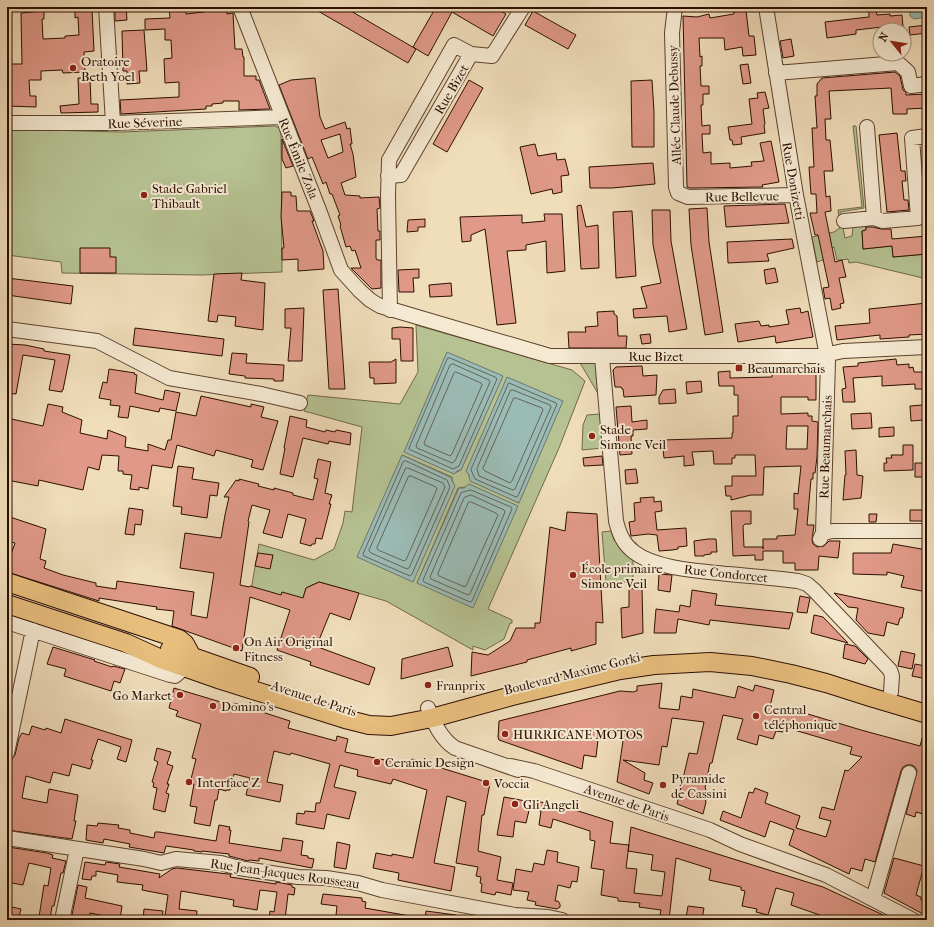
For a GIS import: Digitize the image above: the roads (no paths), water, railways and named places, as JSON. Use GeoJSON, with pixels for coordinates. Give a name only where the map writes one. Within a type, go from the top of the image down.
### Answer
{"type":"FeatureCollection","features":[{"type":"Feature","properties":{"kind":"main road"},"geometry":{"type":"LineString","coordinates":[[7,582],[180,639],[185,644],[188,662]]}},
{"type":"Feature","properties":{"kind":"main road","name":"Avenue de Paris"},"geometry":{"type":"LineString","coordinates":[[7,595],[188,662],[345,710],[382,716],[430,713]]}},
{"type":"Feature","properties":{"kind":"main road","name":"Avenue de Paris"},"geometry":{"type":"LineString","coordinates":[[7,604],[126,644],[161,659],[188,662]]}},
{"type":"Feature","properties":{"kind":"main road","name":"Boulevard Maxime Gorki"},"geometry":{"type":"LineString","coordinates":[[430,713],[621,658],[705,652],[763,658],[807,668],[927,703]]}},
{"type":"Feature","properties":{"kind":"main road","name":"Boulevard Maxime Gorki"},"geometry":{"type":"LineString","coordinates":[[430,713],[512,696],[620,670],[654,665],[710,662],[752,666],[791,674],[826,683],[870,698],[927,714]]}},
{"type":"Feature","properties":{"kind":"street"},"geometry":{"type":"LineString","coordinates":[[106,7],[113,123]]}},
{"type":"Feature","properties":{"kind":"street","name":"Rue Émile Zola"},"geometry":{"type":"LineString","coordinates":[[240,7],[341,270],[370,300]]}},
{"type":"Feature","properties":{"kind":"street"},"geometry":{"type":"LineString","coordinates":[[471,54],[492,56],[523,7]]}},
{"type":"Feature","properties":{"kind":"street","name":"Allée Claude Debussy"},"geometry":{"type":"LineString","coordinates":[[675,7],[672,33],[676,187],[678,193],[688,197]]}},
{"type":"Feature","properties":{"kind":"street","name":"Rue Donizetti"},"geometry":{"type":"LineString","coordinates":[[766,7],[796,195],[827,354]]}},
{"type":"Feature","properties":{"kind":"street","name":"Rue Bizet"},"geometry":{"type":"LineString","coordinates":[[388,176],[401,175],[471,54],[454,45],[389,160],[388,176],[390,310]]}},
{"type":"Feature","properties":{"kind":"street"},"geometry":{"type":"LineString","coordinates":[[776,73],[898,63],[908,72],[911,86],[927,84]]}},
{"type":"Feature","properties":{"kind":"street","name":"Rue Séverine"},"geometry":{"type":"LineString","coordinates":[[7,123],[113,123],[282,117]]}},
{"type":"Feature","properties":{"kind":"street"},"geometry":{"type":"LineString","coordinates":[[867,127],[874,218]]}},
{"type":"Feature","properties":{"kind":"street"},"geometry":{"type":"LineString","coordinates":[[844,221],[874,218],[883,221],[922,218],[912,138],[927,136]]}},
{"type":"Feature","properties":{"kind":"street","name":"Rue Bellevue"},"geometry":{"type":"LineString","coordinates":[[688,197],[796,195]]}},
{"type":"Feature","properties":{"kind":"street","name":"Rue Bizet"},"geometry":{"type":"LineString","coordinates":[[370,300],[390,310],[550,356],[820,356],[843,351],[927,347]]}},
{"type":"Feature","properties":{"kind":"street"},"geometry":{"type":"LineString","coordinates":[[7,329],[97,341],[169,378],[261,394],[300,403]]}},
{"type":"Feature","properties":{"kind":"street","name":"Rue Beaumarchais"},"geometry":{"type":"LineString","coordinates":[[827,354],[828,368],[821,536],[833,531],[927,531]]}},
{"type":"Feature","properties":{"kind":"street","name":"Rue Condorcet"},"geometry":{"type":"LineString","coordinates":[[602,356],[616,521],[620,534],[625,543],[634,552],[657,564],[698,571],[798,581],[807,584],[829,604],[890,670],[892,676],[891,692]]}},
{"type":"Feature","properties":{"kind":"street"},"geometry":{"type":"LineString","coordinates":[[7,622],[170,675],[175,676],[188,662]]}},
{"type":"Feature","properties":{"kind":"street"},"geometry":{"type":"LineString","coordinates":[[7,752],[34,630]]}},
{"type":"Feature","properties":{"kind":"street","name":"Avenue de Paris"},"geometry":{"type":"LineString","coordinates":[[430,713],[444,738],[455,748],[511,766],[534,770],[710,830],[740,844],[826,875],[913,920]]}},
{"type":"Feature","properties":{"kind":"street"},"geometry":{"type":"LineString","coordinates":[[873,899],[909,773]]}},
{"type":"Feature","properties":{"kind":"street","name":"Rue Jean-Jacques Rousseau"},"geometry":{"type":"LineString","coordinates":[[7,838],[144,859],[161,863],[176,859],[214,862],[239,868],[291,876],[326,878],[358,883],[382,890],[514,918],[548,917],[562,920]]}},
{"type":"Feature","properties":{"kind":"street"},"geometry":{"type":"LineString","coordinates":[[62,920],[77,849]]}},
{"type":"Feature","properties":{"kind":"water"},"geometry":{"type":"Polygon","coordinates":[[[927,9],[927,17],[914,19],[910,16],[910,12],[927,9]]]}},
{"type":"Feature","properties":{"kind":"water"},"geometry":{"type":"Polygon","coordinates":[[[447,352],[503,376],[461,470],[454,474],[404,452],[447,352]]]}},
{"type":"Feature","properties":{"kind":"water"},"geometry":{"type":"Polygon","coordinates":[[[507,377],[563,401],[519,503],[470,481],[469,475],[466,471],[507,377]]]}},
{"type":"Feature","properties":{"kind":"water"},"geometry":{"type":"Polygon","coordinates":[[[402,455],[452,478],[455,486],[413,582],[357,557],[402,455]]]}},
{"type":"Feature","properties":{"kind":"water"},"geometry":{"type":"Polygon","coordinates":[[[469,484],[518,506],[473,608],[417,583],[459,488],[464,488],[469,484]]]}},
{"type":"Feature","properties":{"kind":"place","name":"Oratoire Beth Yoel"},"geometry":{"type":"Point","coordinates":[73,68]}},
{"type":"Feature","properties":{"kind":"place","name":"Stade Gabriel Thibault"},"geometry":{"type":"Point","coordinates":[144,195]}},
{"type":"Feature","properties":{"kind":"place","name":"Beaumarchais"},"geometry":{"type":"Point","coordinates":[739,368]}},
{"type":"Feature","properties":{"kind":"place","name":"Stade Simone Veil"},"geometry":{"type":"Point","coordinates":[592,436]}},
{"type":"Feature","properties":{"kind":"place","name":"École primaire Simone Veil"},"geometry":{"type":"Point","coordinates":[573,575]}},
{"type":"Feature","properties":{"kind":"place","name":"On Air Original Fitness"},"geometry":{"type":"Point","coordinates":[236,648]}},
{"type":"Feature","properties":{"kind":"place","name":"Franprix"},"geometry":{"type":"Point","coordinates":[428,685]}},
{"type":"Feature","properties":{"kind":"place","name":"Go Market"},"geometry":{"type":"Point","coordinates":[180,695]}},
{"type":"Feature","properties":{"kind":"place","name":"Domino's"},"geometry":{"type":"Point","coordinates":[213,706]}},
{"type":"Feature","properties":{"kind":"place","name":"Central téléphonique"},"geometry":{"type":"Point","coordinates":[756,716]}},
{"type":"Feature","properties":{"kind":"place","name":"HURRICANE MOTOS"},"geometry":{"type":"Point","coordinates":[505,734]}},
{"type":"Feature","properties":{"kind":"place","name":"Ceramic Design"},"geometry":{"type":"Point","coordinates":[377,762]}},
{"type":"Feature","properties":{"kind":"place","name":"Interface Z"},"geometry":{"type":"Point","coordinates":[189,782]}},
{"type":"Feature","properties":{"kind":"place","name":"Voccia"},"geometry":{"type":"Point","coordinates":[486,783]}},
{"type":"Feature","properties":{"kind":"place","name":"Pyramide de Cassini"},"geometry":{"type":"Point","coordinates":[663,785]}},
{"type":"Feature","properties":{"kind":"place","name":"Gli Angeli"},"geometry":{"type":"Point","coordinates":[515,804]}}]}
